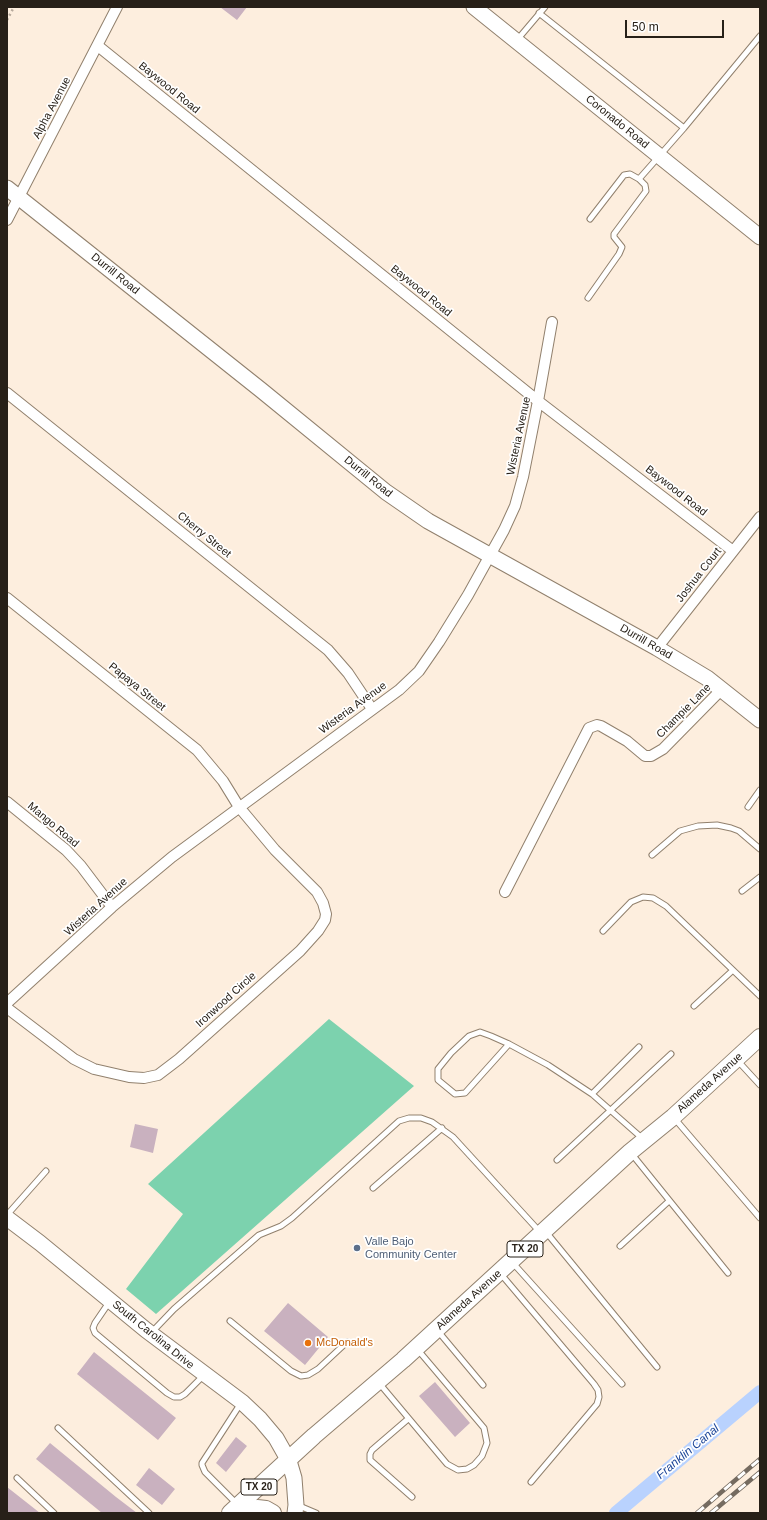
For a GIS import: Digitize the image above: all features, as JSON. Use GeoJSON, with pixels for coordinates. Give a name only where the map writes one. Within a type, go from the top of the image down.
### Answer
{"type":"FeatureCollection","features":[{"type":"Feature","properties":{"kind":"main road","name":"Alameda Avenue"},"geometry":{"type":"LineString","coordinates":[[234,1510],[289,1461],[314,1436],[378,1382],[630,1152],[673,1117],[760,1037]]}},
{"type":"Feature","properties":{"kind":"main road"},"geometry":{"type":"LineString","coordinates":[[234,1510],[257,1508],[266,1509],[273,1513]]}},
{"type":"Feature","properties":{"kind":"street","name":"Alpha Avenue"},"geometry":{"type":"LineString","coordinates":[[7,220],[117,7]]}},
{"type":"Feature","properties":{"kind":"street","name":"Coronado Road"},"geometry":{"type":"LineString","coordinates":[[474,7],[760,237]]}},
{"type":"Feature","properties":{"kind":"street","name":"Baywood Road"},"geometry":{"type":"LineString","coordinates":[[98,46],[538,401],[733,551]]}},
{"type":"Feature","properties":{"kind":"street","name":"Durrill Road"},"geometry":{"type":"LineString","coordinates":[[7,188],[261,390],[386,492],[428,521],[657,648],[707,678],[760,720]]}},
{"type":"Feature","properties":{"kind":"street","name":"Wisteria Avenue"},"geometry":{"type":"LineString","coordinates":[[7,1003],[112,907],[172,857],[398,690],[423,666],[468,595],[515,506],[523,477],[552,322]]}},
{"type":"Feature","properties":{"kind":"street","name":"Cherry Street"},"geometry":{"type":"LineString","coordinates":[[7,393],[328,650],[348,673],[372,709]]}},
{"type":"Feature","properties":{"kind":"street","name":"Joshua Court"},"geometry":{"type":"LineString","coordinates":[[657,648],[760,517]]}},
{"type":"Feature","properties":{"kind":"street","name":"Papaya Street"},"geometry":{"type":"LineString","coordinates":[[7,598],[197,750],[223,781],[239,807]]}},
{"type":"Feature","properties":{"kind":"street","name":"Champie Lane"},"geometry":{"type":"LineString","coordinates":[[505,892],[589,728],[597,725],[601,726],[627,742],[645,756],[651,756],[663,749],[722,689]]}},
{"type":"Feature","properties":{"kind":"street","name":"Mango Road"},"geometry":{"type":"LineString","coordinates":[[7,802],[66,850],[81,866],[112,907]]}},
{"type":"Feature","properties":{"kind":"street","name":"Ironwood Circle"},"geometry":{"type":"LineString","coordinates":[[7,1008],[74,1059],[94,1069],[129,1077],[144,1078],[158,1075],[179,1059],[300,950],[318,931],[325,920],[325,908],[317,892],[275,850],[239,807]]}},
{"type":"Feature","properties":{"kind":"street","name":"South Carolina Drive"},"geometry":{"type":"LineString","coordinates":[[7,1216],[150,1333],[204,1375],[242,1402],[260,1419],[276,1438],[289,1461],[294,1478],[295,1509]]}},
{"type":"Feature","properties":{"kind":"lane"},"geometry":{"type":"LineString","coordinates":[[516,41],[545,7]]}},
{"type":"Feature","properties":{"kind":"lane"},"geometry":{"type":"LineString","coordinates":[[539,13],[684,128]]}},
{"type":"Feature","properties":{"kind":"lane"},"geometry":{"type":"LineString","coordinates":[[639,179],[684,128],[760,36]]}},
{"type":"Feature","properties":{"kind":"lane"},"geometry":{"type":"LineString","coordinates":[[588,298],[622,249],[622,245],[614,235],[646,191],[644,185],[639,179],[630,174],[624,175],[590,219]]}},
{"type":"Feature","properties":{"kind":"lane"},"geometry":{"type":"LineString","coordinates":[[748,807],[760,790]]}},
{"type":"Feature","properties":{"kind":"lane"},"geometry":{"type":"LineString","coordinates":[[652,855],[680,831],[698,826],[717,825],[731,828],[740,832],[760,849]]}},
{"type":"Feature","properties":{"kind":"lane"},"geometry":{"type":"LineString","coordinates":[[742,891],[760,877]]}},
{"type":"Feature","properties":{"kind":"lane"},"geometry":{"type":"LineString","coordinates":[[603,931],[631,902],[643,897],[653,898],[666,906],[732,971],[760,996]]}},
{"type":"Feature","properties":{"kind":"lane"},"geometry":{"type":"LineString","coordinates":[[694,1006],[732,971]]}},
{"type":"Feature","properties":{"kind":"lane"},"geometry":{"type":"LineString","coordinates":[[508,1044],[464,1093],[455,1094],[438,1080],[438,1070],[451,1053],[469,1036],[480,1032],[508,1044],[548,1065],[592,1094],[644,1140]]}},
{"type":"Feature","properties":{"kind":"lane"},"geometry":{"type":"LineString","coordinates":[[592,1094],[639,1047]]}},
{"type":"Feature","properties":{"kind":"lane"},"geometry":{"type":"LineString","coordinates":[[557,1160],[671,1054]]}},
{"type":"Feature","properties":{"kind":"lane"},"geometry":{"type":"LineString","coordinates":[[737,1059],[760,1085]]}},
{"type":"Feature","properties":{"kind":"lane"},"geometry":{"type":"LineString","coordinates":[[673,1117],[760,1218]]}},
{"type":"Feature","properties":{"kind":"lane"},"geometry":{"type":"LineString","coordinates":[[150,1333],[174,1309],[259,1235],[281,1226],[292,1218],[399,1121],[409,1118],[421,1118],[442,1128],[453,1136],[543,1232],[658,1367]]}},
{"type":"Feature","properties":{"kind":"lane"},"geometry":{"type":"LineString","coordinates":[[373,1188],[442,1128]]}},
{"type":"Feature","properties":{"kind":"lane"},"geometry":{"type":"LineString","coordinates":[[630,1152],[728,1273]]}},
{"type":"Feature","properties":{"kind":"lane"},"geometry":{"type":"LineString","coordinates":[[7,1216],[46,1171]]}},
{"type":"Feature","properties":{"kind":"lane"},"geometry":{"type":"LineString","coordinates":[[620,1246],[669,1201]]}},
{"type":"Feature","properties":{"kind":"lane"},"geometry":{"type":"LineString","coordinates":[[512,1261],[622,1384]]}},
{"type":"Feature","properties":{"kind":"lane"},"geometry":{"type":"LineString","coordinates":[[499,1272],[598,1390],[599,1397],[597,1404],[532,1482]]}},
{"type":"Feature","properties":{"kind":"lane"},"geometry":{"type":"LineString","coordinates":[[110,1300],[95,1323],[93,1328],[95,1333],[167,1393],[174,1397],[180,1397],[204,1375]]}},
{"type":"Feature","properties":{"kind":"lane"},"geometry":{"type":"LineString","coordinates":[[230,1321],[291,1371],[301,1376],[308,1375],[318,1369],[347,1342]]}},
{"type":"Feature","properties":{"kind":"lane"},"geometry":{"type":"LineString","coordinates":[[437,1329],[483,1385]]}},
{"type":"Feature","properties":{"kind":"lane"},"geometry":{"type":"LineString","coordinates":[[378,1382],[447,1464],[458,1470],[466,1469],[474,1465],[482,1456],[487,1442],[484,1428],[416,1348]]}},
{"type":"Feature","properties":{"kind":"lane"},"geometry":{"type":"LineString","coordinates":[[234,1510],[205,1472],[202,1465],[242,1402]]}},
{"type":"Feature","properties":{"kind":"lane"},"geometry":{"type":"LineString","coordinates":[[408,1419],[372,1450],[370,1460],[412,1497]]}},
{"type":"Feature","properties":{"kind":"lane"},"geometry":{"type":"LineString","coordinates":[[58,1428],[149,1513]]}},
{"type":"Feature","properties":{"kind":"lane"},"geometry":{"type":"LineString","coordinates":[[17,1478],[54,1513]]}},
{"type":"Feature","properties":{"kind":"lane"},"geometry":{"type":"LineString","coordinates":[[295,1509],[316,1513]]}},
{"type":"Feature","properties":{"kind":"path"},"geometry":{"type":"LineString","coordinates":[[7,20],[14,7]]}},
{"type":"Feature","properties":{"kind":"green space"},"geometry":{"type":"Polygon","coordinates":[[[329,1019],[414,1086],[156,1314],[126,1289],[183,1214],[148,1184],[329,1019]]]}},
{"type":"Feature","properties":{"kind":"building"},"geometry":{"type":"Polygon","coordinates":[[[220,7],[247,7],[237,20],[220,7]]]}},
{"type":"Feature","properties":{"kind":"building"},"geometry":{"type":"Polygon","coordinates":[[[135,1124],[158,1129],[153,1153],[130,1147],[135,1124]]]}},
{"type":"Feature","properties":{"kind":"building"},"geometry":{"type":"Polygon","coordinates":[[[288,1303],[328,1337],[305,1365],[264,1331],[288,1303]]]}},
{"type":"Feature","properties":{"kind":"building"},"geometry":{"type":"Polygon","coordinates":[[[94,1352],[176,1418],[158,1440],[77,1374],[94,1352]]]}},
{"type":"Feature","properties":{"kind":"building"},"geometry":{"type":"Polygon","coordinates":[[[435,1382],[470,1423],[455,1437],[419,1396],[435,1382]]]}},
{"type":"Feature","properties":{"kind":"building"},"geometry":{"type":"Polygon","coordinates":[[[236,1437],[247,1446],[226,1472],[216,1463],[236,1437]]]}},
{"type":"Feature","properties":{"kind":"building"},"geometry":{"type":"Polygon","coordinates":[[[50,1443],[137,1513],[102,1513],[36,1459],[50,1443]]]}},
{"type":"Feature","properties":{"kind":"building"},"geometry":{"type":"Polygon","coordinates":[[[149,1468],[175,1489],[162,1505],[136,1485],[149,1468]]]}},
{"type":"Feature","properties":{"kind":"building"},"geometry":{"type":"Polygon","coordinates":[[[7,1487],[40,1513],[7,1513],[7,1487]]]}},
{"type":"Feature","properties":{"kind":"waterway","name":"Franklin Canal"},"geometry":{"type":"LineString","coordinates":[[616,1513],[760,1392]]}},
{"type":"Feature","properties":{"kind":"railway"},"geometry":{"type":"LineString","coordinates":[[697,1513],[760,1459]]}},
{"type":"Feature","properties":{"kind":"railway"},"geometry":{"type":"LineString","coordinates":[[711,1513],[760,1472]]}},
{"type":"Feature","properties":{"kind":"place","name":"Valle Bajo Community Center"},"geometry":{"type":"Point","coordinates":[357,1248]}},
{"type":"Feature","properties":{"kind":"place","name":"McDonald's"},"geometry":{"type":"Point","coordinates":[308,1343]}}]}
